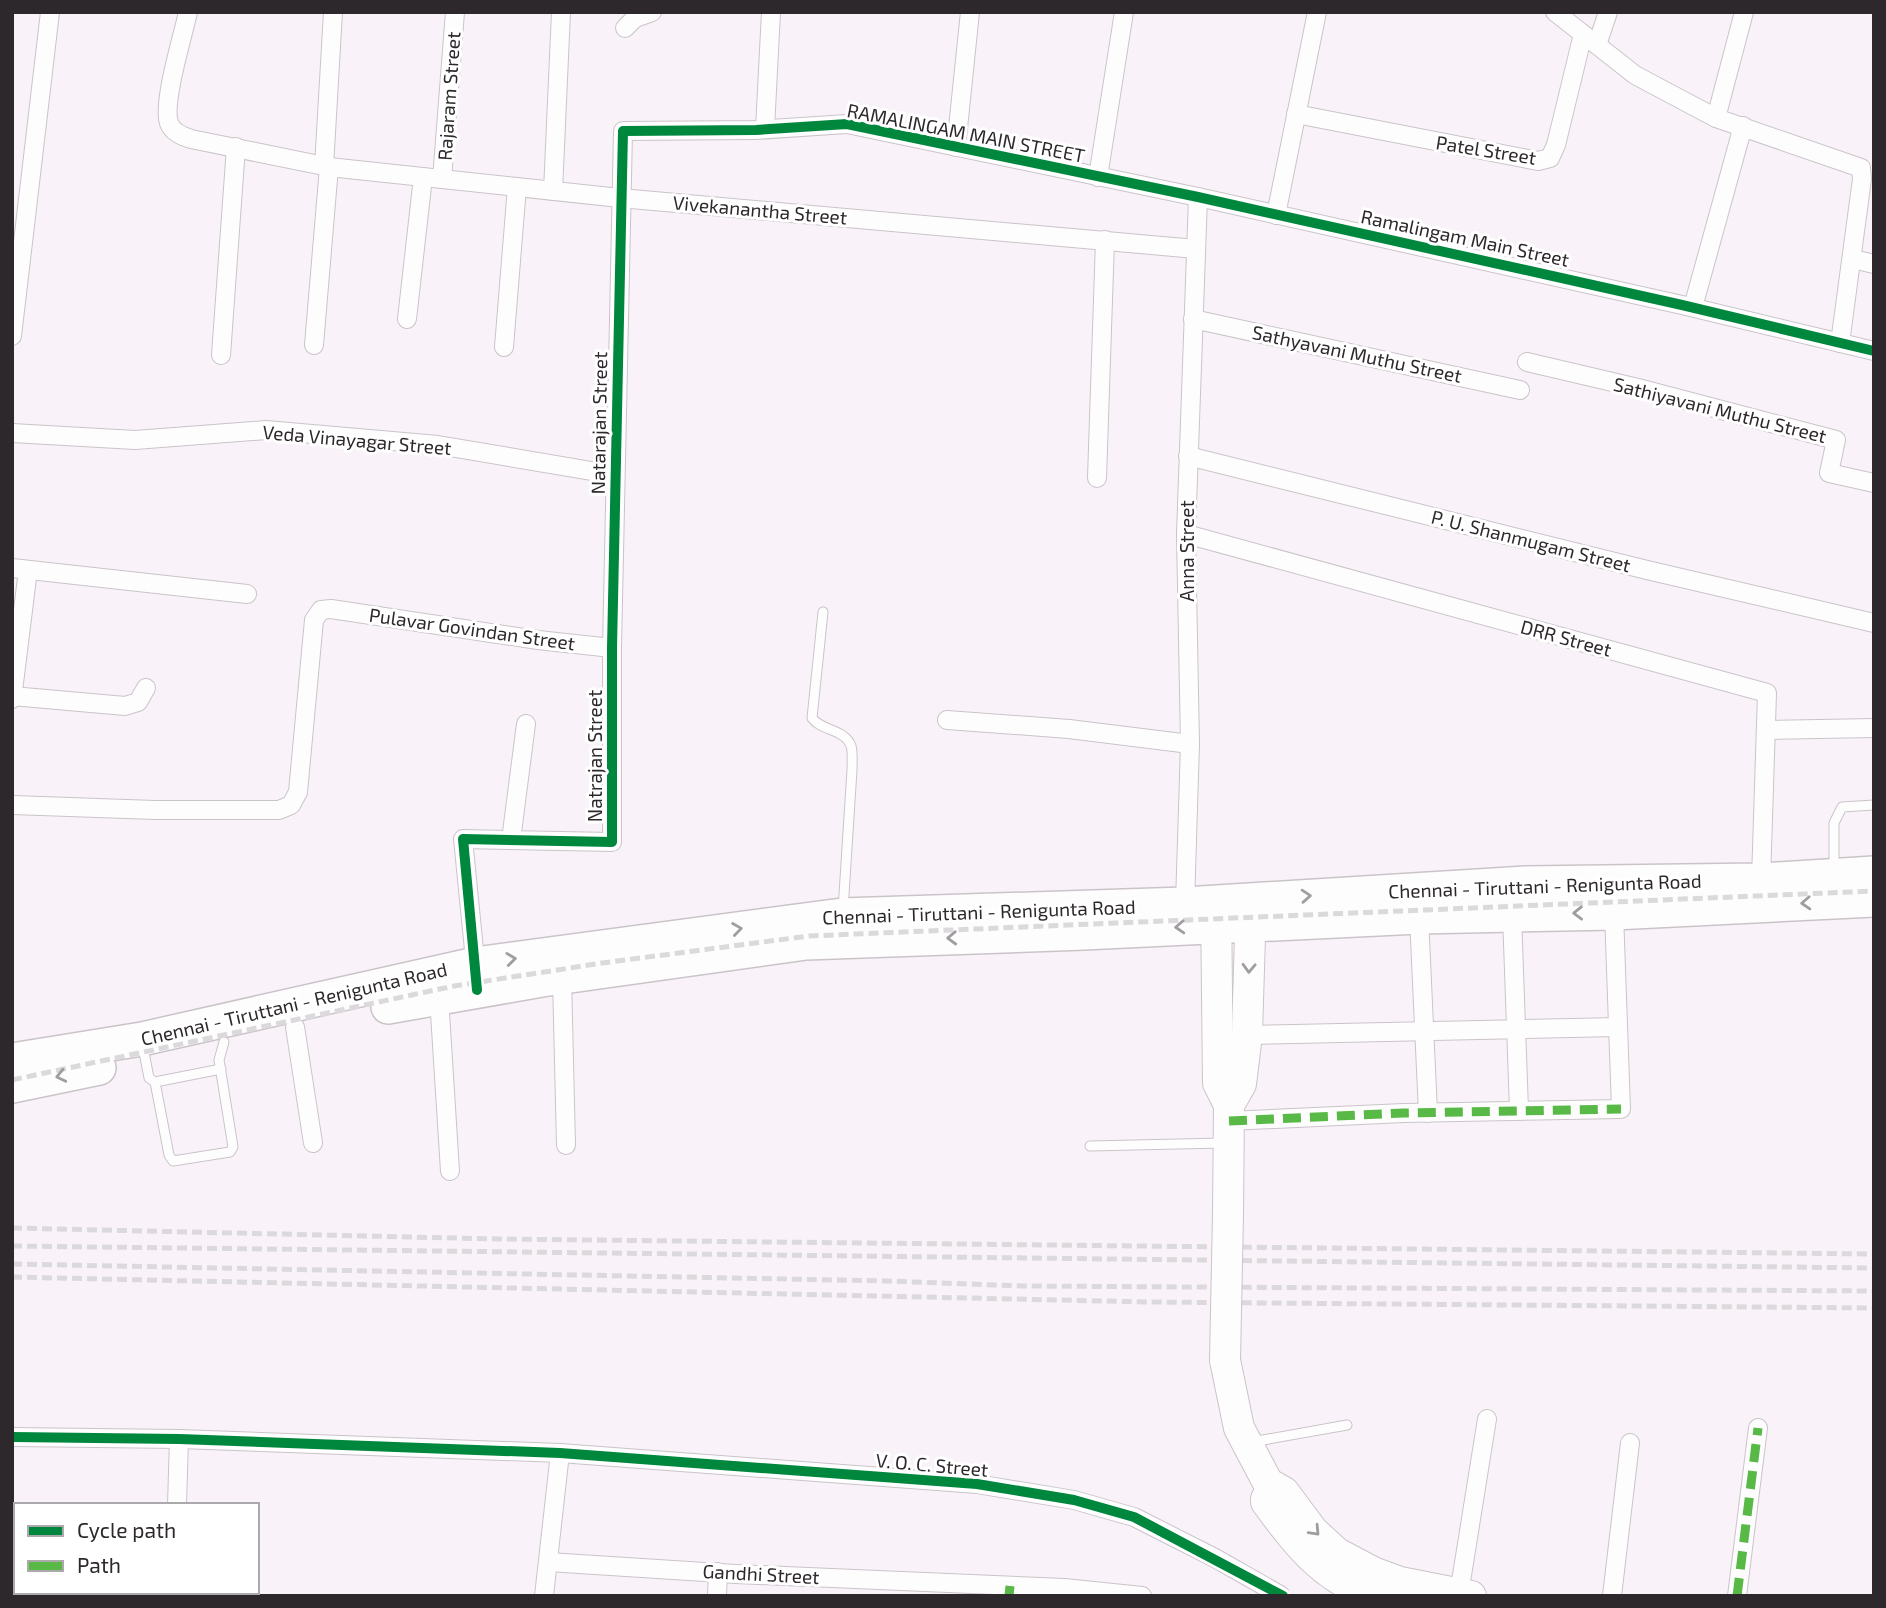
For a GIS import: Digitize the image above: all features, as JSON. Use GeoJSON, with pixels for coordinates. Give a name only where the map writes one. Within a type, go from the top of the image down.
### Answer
{"type":"FeatureCollection","features":[{"type":"Feature","properties":{"kind":"highway","name":"Chennai - Tiruttani - Renigunta Road"},"geometry":{"type":"LineString","coordinates":[[12,1087],[147,1060],[476,977],[841,928],[1206,911],[1419,917],[1453,902],[1526,883],[1761,880],[1874,873]]}},
{"type":"Feature","properties":{"kind":"highway","name":"Chennai - Tiruttani - Renigunta Road"},"geometry":{"type":"LineString","coordinates":[[1251,913],[1453,902],[1512,915],[1614,913],[1874,900]]}},
{"type":"Feature","properties":{"kind":"highway","name":"Chennai - Tiruttani - Renigunta Road"},"geometry":{"type":"LineString","coordinates":[[12,1060],[147,1060],[222,1056],[295,1027],[439,997],[476,977],[562,977],[806,943],[841,928]]}},
{"type":"Feature","properties":{"kind":"main road"},"geometry":{"type":"LineString","coordinates":[[1206,911],[1218,1083],[1229,1123],[1226,1360],[1239,1428],[1268,1483],[1284,1492],[1313,1531],[1338,1553],[1373,1572],[1400,1582],[1465,1595]]}},
{"type":"Feature","properties":{"kind":"main road"},"geometry":{"type":"LineString","coordinates":[[1229,1123],[1241,1084],[1247,1035],[1251,913]]}},
{"type":"Feature","properties":{"kind":"main road"},"geometry":{"type":"LineString","coordinates":[[1268,1483],[1266,1502],[1299,1547],[1325,1570],[1360,1591],[1375,1596]]}},
{"type":"Feature","properties":{"kind":"street"},"geometry":{"type":"LineString","coordinates":[[13,328],[50,12]]}},
{"type":"Feature","properties":{"kind":"street","name":"Vivekanantha Street"},"geometry":{"type":"LineString","coordinates":[[188,12],[167,108],[169,125],[178,135],[326,167],[621,198],[1196,248]]}},
{"type":"Feature","properties":{"kind":"street"},"geometry":{"type":"LineString","coordinates":[[313,345],[326,167],[333,12]]}},
{"type":"Feature","properties":{"kind":"street","name":"Rajaram Street"},"geometry":{"type":"LineString","coordinates":[[442,179],[456,12]]}},
{"type":"Feature","properties":{"kind":"street"},"geometry":{"type":"LineString","coordinates":[[553,191],[561,12]]}},
{"type":"Feature","properties":{"kind":"street"},"geometry":{"type":"LineString","coordinates":[[625,28],[635,18],[652,12]]}},
{"type":"Feature","properties":{"kind":"street"},"geometry":{"type":"LineString","coordinates":[[765,130],[771,12]]}},
{"type":"Feature","properties":{"kind":"street"},"geometry":{"type":"LineString","coordinates":[[956,147],[970,12]]}},
{"type":"Feature","properties":{"kind":"street"},"geometry":{"type":"LineString","coordinates":[[1098,177],[1124,12]]}},
{"type":"Feature","properties":{"kind":"street"},"geometry":{"type":"LineString","coordinates":[[1276,215],[1317,12]]}},
{"type":"Feature","properties":{"kind":"street"},"geometry":{"type":"LineString","coordinates":[[1555,12],[1635,75],[1716,118],[1861,168],[1853,259],[1840,343],[1874,351]]}},
{"type":"Feature","properties":{"kind":"street","name":"Patel Street"},"geometry":{"type":"LineString","coordinates":[[1296,114],[1538,162],[1550,158],[1590,39],[1608,12]]}},
{"type":"Feature","properties":{"kind":"street"},"geometry":{"type":"LineString","coordinates":[[1716,118],[1744,12]]}},
{"type":"Feature","properties":{"kind":"street","name":"RAMALINGAM MAIN STREET"},"geometry":{"type":"LineString","coordinates":[[621,198],[623,131],[765,130],[847,124],[1198,198]]}},
{"type":"Feature","properties":{"kind":"street"},"geometry":{"type":"LineString","coordinates":[[1693,307],[1743,127]]}},
{"type":"Feature","properties":{"kind":"street"},"geometry":{"type":"LineString","coordinates":[[221,355],[236,147]]}},
{"type":"Feature","properties":{"kind":"street"},"geometry":{"type":"LineString","coordinates":[[407,319],[423,177]]}},
{"type":"Feature","properties":{"kind":"street"},"geometry":{"type":"LineString","coordinates":[[504,347],[517,187]]}},
{"type":"Feature","properties":{"kind":"street","name":"Natarajan Street"},"geometry":{"type":"LineString","coordinates":[[612,648],[621,198]]}},
{"type":"Feature","properties":{"kind":"street","name":"Ramalingam Main Street"},"geometry":{"type":"LineString","coordinates":[[1198,198],[1724,314],[1840,343]]}},
{"type":"Feature","properties":{"kind":"street","name":"Anna Street"},"geometry":{"type":"LineString","coordinates":[[1198,198],[1186,534],[1189,744],[1206,911]]}},
{"type":"Feature","properties":{"kind":"street"},"geometry":{"type":"LineString","coordinates":[[1097,478],[1105,240]]}},
{"type":"Feature","properties":{"kind":"street"},"geometry":{"type":"LineString","coordinates":[[1853,259],[1874,264]]}},
{"type":"Feature","properties":{"kind":"street","name":"Sathyavani Muthu Street"},"geometry":{"type":"LineString","coordinates":[[1193,319],[1520,390]]}},
{"type":"Feature","properties":{"kind":"street","name":"Sathiyavani Muthu Street"},"geometry":{"type":"LineString","coordinates":[[1527,362],[1836,440],[1829,473],[1874,483]]}},
{"type":"Feature","properties":{"kind":"street","name":"Veda Vinayagar Street"},"geometry":{"type":"LineString","coordinates":[[12,433],[135,440],[266,430],[438,445],[615,475]]}},
{"type":"Feature","properties":{"kind":"street","name":"P. U. Shanmugam Street"},"geometry":{"type":"LineString","coordinates":[[1188,456],[1647,570],[1874,623]]}},
{"type":"Feature","properties":{"kind":"street","name":"DRR Street"},"geometry":{"type":"LineString","coordinates":[[1186,534],[1767,693],[1761,880]]}},
{"type":"Feature","properties":{"kind":"street"},"geometry":{"type":"LineString","coordinates":[[146,688],[138,702],[125,706],[12,697],[20,569],[247,594]]}},
{"type":"Feature","properties":{"kind":"street","name":"Pulavar Govindan Street"},"geometry":{"type":"LineString","coordinates":[[12,805],[155,810],[279,810],[291,805],[298,792],[314,620],[321,610],[331,609],[538,640],[612,648]]}},
{"type":"Feature","properties":{"kind":"street","name":"Natrajan Street"},"geometry":{"type":"LineString","coordinates":[[476,977],[463,839],[612,842],[612,648]]}},
{"type":"Feature","properties":{"kind":"street"},"geometry":{"type":"LineString","coordinates":[[947,720],[1069,729],[1189,744]]}},
{"type":"Feature","properties":{"kind":"street"},"geometry":{"type":"LineString","coordinates":[[511,840],[526,724]]}},
{"type":"Feature","properties":{"kind":"street"},"geometry":{"type":"LineString","coordinates":[[1766,730],[1874,728]]}},
{"type":"Feature","properties":{"kind":"street"},"geometry":{"type":"LineString","coordinates":[[1229,1123],[1428,1113],[1621,1109],[1614,913]]}},
{"type":"Feature","properties":{"kind":"street"},"geometry":{"type":"LineString","coordinates":[[1512,915],[1519,1110]]}},
{"type":"Feature","properties":{"kind":"street"},"geometry":{"type":"LineString","coordinates":[[1419,917],[1428,1113]]}},
{"type":"Feature","properties":{"kind":"street"},"geometry":{"type":"LineString","coordinates":[[562,977],[566,1145]]}},
{"type":"Feature","properties":{"kind":"street"},"geometry":{"type":"LineString","coordinates":[[439,997],[450,1171]]}},
{"type":"Feature","properties":{"kind":"street"},"geometry":{"type":"LineString","coordinates":[[295,1027],[313,1143]]}},
{"type":"Feature","properties":{"kind":"street"},"geometry":{"type":"LineString","coordinates":[[1247,1035],[1618,1027]]}},
{"type":"Feature","properties":{"kind":"street"},"geometry":{"type":"LineString","coordinates":[[1465,1595],[1487,1419]]}},
{"type":"Feature","properties":{"kind":"street"},"geometry":{"type":"LineString","coordinates":[[1737,1596],[1758,1428]]}},
{"type":"Feature","properties":{"kind":"street","name":"V. O. C. Street"},"geometry":{"type":"LineString","coordinates":[[12,1437],[179,1438],[559,1453],[977,1484],[1074,1500],[1134,1517],[1281,1595]]}},
{"type":"Feature","properties":{"kind":"street"},"geometry":{"type":"LineString","coordinates":[[177,1503],[179,1438]]}},
{"type":"Feature","properties":{"kind":"street"},"geometry":{"type":"LineString","coordinates":[[1612,1596],[1630,1443]]}},
{"type":"Feature","properties":{"kind":"street"},"geometry":{"type":"LineString","coordinates":[[544,1596],[559,1453]]}},
{"type":"Feature","properties":{"kind":"street","name":"Gandhi Street"},"geometry":{"type":"LineString","coordinates":[[548,1562],[1010,1591],[1142,1596]]}},
{"type":"Feature","properties":{"kind":"street"},"geometry":{"type":"LineString","coordinates":[[717,1596],[718,1572]]}},
{"type":"Feature","properties":{"kind":"street"},"geometry":{"type":"LineString","coordinates":[[1260,1596],[1281,1595]]}},
{"type":"Feature","properties":{"kind":"lane"},"geometry":{"type":"LineString","coordinates":[[823,612],[812,718],[817,725],[846,738],[851,747],[852,770],[841,928]]}},
{"type":"Feature","properties":{"kind":"lane"},"geometry":{"type":"LineString","coordinates":[[1834,875],[1834,823],[1842,807],[1874,805]]}},
{"type":"Feature","properties":{"kind":"lane"},"geometry":{"type":"LineString","coordinates":[[147,1060],[169,1155],[173,1161],[230,1152],[233,1147],[222,1056]]}},
{"type":"Feature","properties":{"kind":"lane"},"geometry":{"type":"LineString","coordinates":[[1090,1146],[1229,1123]]}},
{"type":"Feature","properties":{"kind":"lane"},"geometry":{"type":"LineString","coordinates":[[1247,1443],[1347,1425]]}},
{"type":"Feature","properties":{"kind":"railway"},"geometry":{"type":"LineString","coordinates":[[12,1080],[454,986],[602,963],[809,936],[1874,891]]}},
{"type":"Feature","properties":{"kind":"railway"},"geometry":{"type":"LineString","coordinates":[[12,1228],[498,1239],[1874,1254]]}},
{"type":"Feature","properties":{"kind":"railway"},"geometry":{"type":"LineString","coordinates":[[12,1246],[1874,1268]]}},
{"type":"Feature","properties":{"kind":"railway"},"geometry":{"type":"LineString","coordinates":[[12,1264],[1023,1286],[1874,1291]]}},
{"type":"Feature","properties":{"kind":"railway"},"geometry":{"type":"LineString","coordinates":[[12,1277],[1149,1302],[1874,1308]]}},
{"type":"Feature","properties":{"kind":"marked path"},"geometry":{"type":"LineString","coordinates":[[1229,1121],[1404,1113],[1621,1109]]}},
{"type":"Feature","properties":{"kind":"marked path"},"geometry":{"type":"LineString","coordinates":[[1737,1596],[1758,1428]]}},
{"type":"Feature","properties":{"kind":"marked path"},"geometry":{"type":"LineString","coordinates":[[1009,1596],[1010,1586]]}},
{"type":"Feature","properties":{"kind":"cycle path"},"geometry":{"type":"LineString","coordinates":[[477,990],[463,839],[612,842],[612,648],[623,131],[756,130],[847,124],[1198,197],[1682,305],[1874,351]]}},
{"type":"Feature","properties":{"kind":"cycle path"},"geometry":{"type":"LineString","coordinates":[[12,1437],[179,1439],[560,1453],[977,1484],[1074,1500],[1134,1517],[1283,1596]]}}]}
